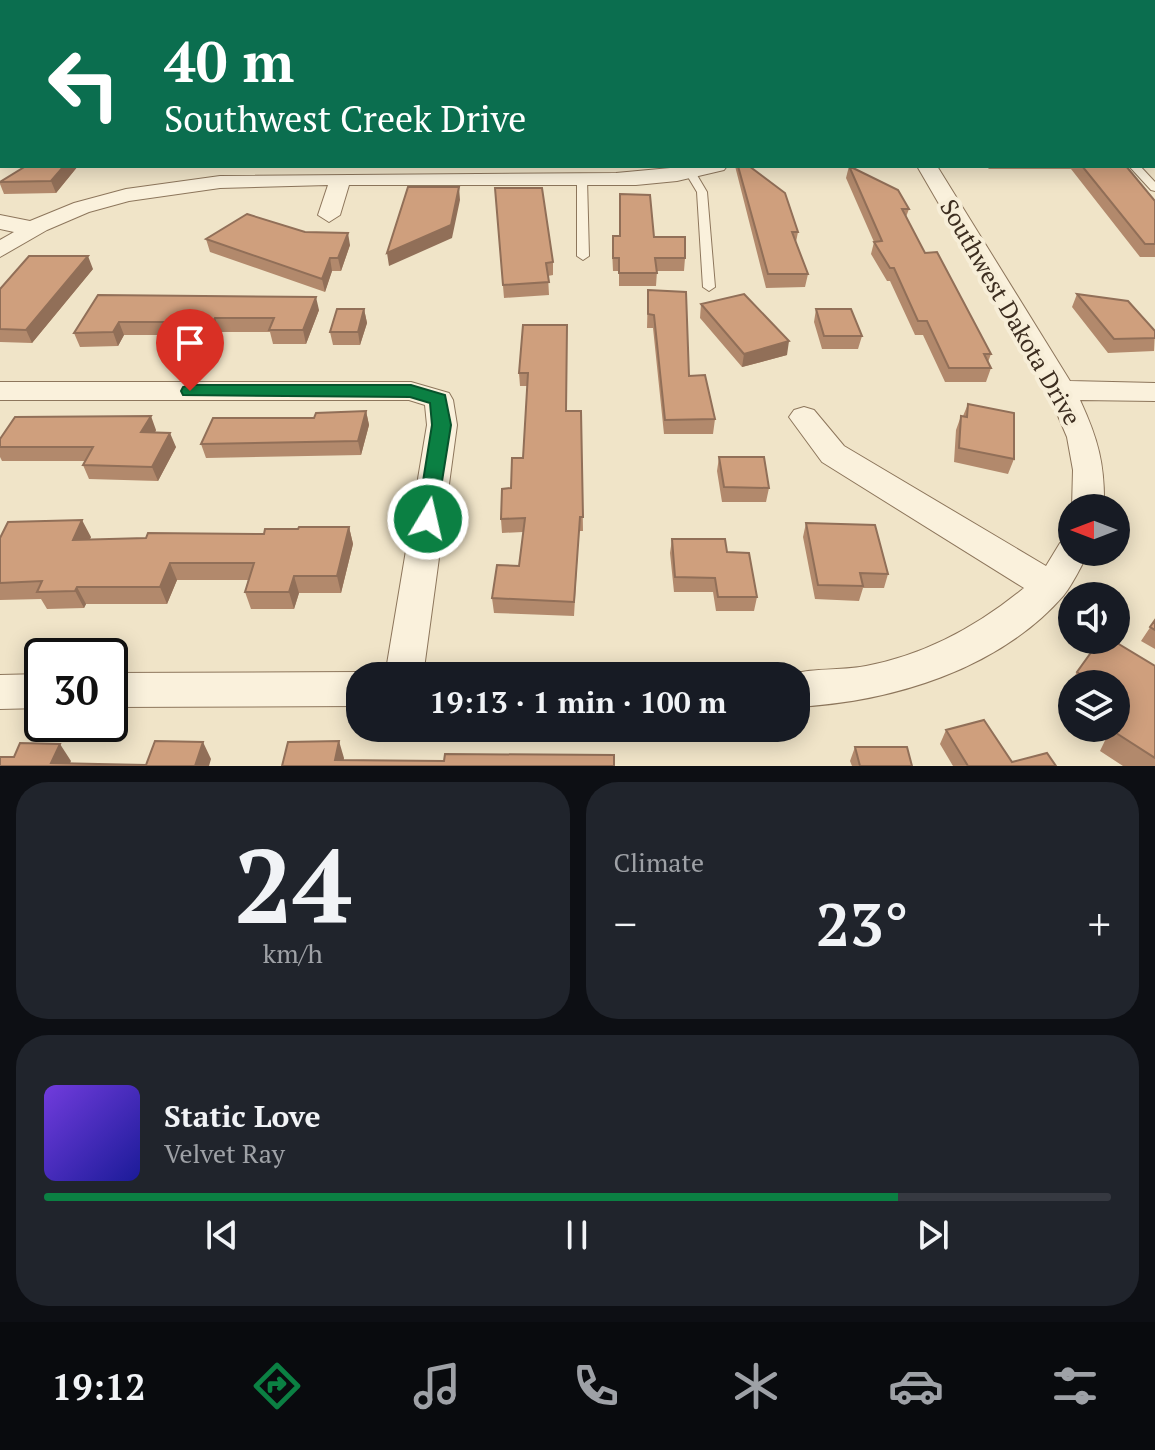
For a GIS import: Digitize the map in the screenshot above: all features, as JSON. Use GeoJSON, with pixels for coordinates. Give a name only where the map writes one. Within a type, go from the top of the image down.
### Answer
{"type":"FeatureCollection","features":[{"type":"Feature","properties":{"kind":"street"},"geometry":{"type":"LineString","coordinates":[[0,250],[34,229],[100,204],[155,189],[265,172],[340,179],[528,173],[582,179],[647,178],[708,168]]}},
{"type":"Feature","properties":{"kind":"street","name":"Southwest Dakota Drive"},"geometry":{"type":"LineString","coordinates":[[928,168],[1061,390],[1082,437],[1089,470],[1088,494]]}},
{"type":"Feature","properties":{"kind":"street"},"geometry":{"type":"LineString","coordinates":[[329,215],[340,179]]}},
{"type":"Feature","properties":{"kind":"street"},"geometry":{"type":"LineString","coordinates":[[0,222],[34,229]]}},
{"type":"Feature","properties":{"kind":"street"},"geometry":{"type":"LineString","coordinates":[[1061,390],[1155,392]]}},
{"type":"Feature","properties":{"kind":"street"},"geometry":{"type":"LineString","coordinates":[[0,391],[411,391],[439,400],[442,425],[406,662]]}},
{"type":"Feature","properties":{"kind":"street"},"geometry":{"type":"LineString","coordinates":[[804,417],[833,454],[1050,586]]}},
{"type":"Feature","properties":{"kind":"street"},"geometry":{"type":"LineString","coordinates":[[810,689],[874,682],[920,670],[979,642],[1050,586],[1063,566]]}},
{"type":"Feature","properties":{"kind":"street"},"geometry":{"type":"LineString","coordinates":[[128,690],[346,689]]}},
{"type":"Feature","properties":{"kind":"street"},"geometry":{"type":"LineString","coordinates":[[0,692],[24,691]]}},
{"type":"Feature","properties":{"kind":"lane"},"geometry":{"type":"LineString","coordinates":[[1136,168],[1155,188]]}},
{"type":"Feature","properties":{"kind":"lane"},"geometry":{"type":"LineString","coordinates":[[690,172],[702,192],[709,287]]}},
{"type":"Feature","properties":{"kind":"lane"},"geometry":{"type":"LineString","coordinates":[[582,179],[583,256]]}},
{"type":"Feature","properties":{"kind":"building"},"geometry":{"type":"Polygon","coordinates":[[[23,168],[62,168],[51,181],[0,182],[23,168]]]}},
{"type":"Feature","properties":{"kind":"building"},"geometry":{"type":"Polygon","coordinates":[[[739,168],[752,168],[785,193],[798,232],[792,232],[808,274],[768,274],[739,168]]]}},
{"type":"Feature","properties":{"kind":"building"},"geometry":{"type":"Polygon","coordinates":[[[850,168],[898,190],[909,209],[902,209],[925,253],[937,252],[991,354],[984,354],[991,368],[949,368],[927,321],[918,321],[894,268],[890,268],[874,242],[882,241],[850,168]]]}},
{"type":"Feature","properties":{"kind":"building"},"geometry":{"type":"Polygon","coordinates":[[[1084,168],[1128,168],[1155,201],[1155,244],[1145,244],[1084,168]]]}},
{"type":"Feature","properties":{"kind":"building"},"geometry":{"type":"Polygon","coordinates":[[[408,187],[459,187],[451,225],[387,253],[408,187]]]}},
{"type":"Feature","properties":{"kind":"building"},"geometry":{"type":"Polygon","coordinates":[[[495,188],[542,188],[553,262],[546,263],[549,282],[503,285],[495,188]]]}},
{"type":"Feature","properties":{"kind":"building"},"geometry":{"type":"Polygon","coordinates":[[[620,194],[650,195],[654,237],[685,237],[685,258],[655,258],[657,273],[619,273],[619,258],[613,258],[613,236],[620,236],[620,194]]]}},
{"type":"Feature","properties":{"kind":"building"},"geometry":{"type":"Polygon","coordinates":[[[247,214],[305,232],[348,233],[338,258],[330,258],[322,279],[206,239],[247,214]]]}},
{"type":"Feature","properties":{"kind":"building"},"geometry":{"type":"Polygon","coordinates":[[[29,256],[88,256],[26,330],[0,329],[0,289],[29,256]]]}},
{"type":"Feature","properties":{"kind":"building"},"geometry":{"type":"Polygon","coordinates":[[[648,290],[686,292],[689,376],[705,375],[715,419],[665,420],[654,315],[648,314],[648,290]]]}},
{"type":"Feature","properties":{"kind":"building"},"geometry":{"type":"Polygon","coordinates":[[[744,294],[789,341],[744,354],[701,304],[744,294]]]}},
{"type":"Feature","properties":{"kind":"building"},"geometry":{"type":"Polygon","coordinates":[[[1077,294],[1128,301],[1155,331],[1155,338],[1114,339],[1077,294]]]}},
{"type":"Feature","properties":{"kind":"building"},"geometry":{"type":"Polygon","coordinates":[[[98,295],[316,297],[303,330],[269,330],[274,318],[215,318],[208,333],[177,333],[182,322],[119,322],[113,332],[74,333],[98,295]]]}},
{"type":"Feature","properties":{"kind":"building"},"geometry":{"type":"Polygon","coordinates":[[[337,309],[364,309],[358,332],[330,332],[337,309]]]}},
{"type":"Feature","properties":{"kind":"building"},"geometry":{"type":"Polygon","coordinates":[[[816,309],[851,309],[862,336],[824,336],[816,309]]]}},
{"type":"Feature","properties":{"kind":"building"},"geometry":{"type":"Polygon","coordinates":[[[523,325],[567,325],[566,411],[581,411],[583,517],[580,517],[574,602],[492,598],[497,565],[519,566],[525,518],[501,519],[502,489],[511,488],[512,458],[523,458],[528,373],[519,373],[523,325]]]}},
{"type":"Feature","properties":{"kind":"building"},"geometry":{"type":"Polygon","coordinates":[[[968,404],[1014,413],[1014,459],[959,448],[961,416],[967,417],[968,404]]]}},
{"type":"Feature","properties":{"kind":"building"},"geometry":{"type":"Polygon","coordinates":[[[366,411],[358,441],[201,444],[213,418],[314,418],[316,413],[366,411]]]}},
{"type":"Feature","properties":{"kind":"building"},"geometry":{"type":"Polygon","coordinates":[[[151,416],[141,432],[170,433],[152,467],[83,465],[93,447],[0,447],[0,439],[15,417],[151,416]]]}},
{"type":"Feature","properties":{"kind":"building"},"geometry":{"type":"Polygon","coordinates":[[[719,457],[764,457],[769,488],[724,487],[719,457]]]}},
{"type":"Feature","properties":{"kind":"building"},"geometry":{"type":"Polygon","coordinates":[[[82,520],[73,540],[146,538],[148,533],[264,534],[265,529],[349,527],[337,576],[294,576],[289,592],[245,592],[254,563],[170,563],[160,587],[77,587],[75,591],[37,592],[42,581],[0,583],[0,538],[8,522],[82,520]]]}},
{"type":"Feature","properties":{"kind":"building"},"geometry":{"type":"Polygon","coordinates":[[[806,523],[875,525],[888,574],[860,573],[863,586],[818,585],[806,523]]]}},
{"type":"Feature","properties":{"kind":"building"},"geometry":{"type":"Polygon","coordinates":[[[672,539],[725,539],[727,552],[749,553],[757,597],[718,597],[715,578],[675,577],[672,539]]]}},
{"type":"Feature","properties":{"kind":"building"},"geometry":{"type":"Polygon","coordinates":[[[1130,651],[1155,666],[1155,758],[1130,742],[1130,670],[1078,670],[1090,654],[1130,654],[1130,651]]]}},
{"type":"Feature","properties":{"kind":"building"},"geometry":{"type":"Polygon","coordinates":[[[984,720],[1012,762],[1047,753],[1056,766],[968,766],[946,730],[984,720]]]}},
{"type":"Feature","properties":{"kind":"building"},"geometry":{"type":"Polygon","coordinates":[[[155,741],[203,742],[195,766],[0,766],[0,757],[14,757],[20,743],[60,744],[51,763],[146,765],[155,741]]]}},
{"type":"Feature","properties":{"kind":"building"},"geometry":{"type":"Polygon","coordinates":[[[339,741],[335,760],[444,761],[445,754],[614,755],[614,766],[282,766],[288,742],[339,741]]]}},
{"type":"Feature","properties":{"kind":"building"},"geometry":{"type":"Polygon","coordinates":[[[855,747],[907,747],[912,766],[860,766],[855,747]]]}},
{"type":"Feature","properties":{"kind":"route"},"geometry":{"type":"LineString","coordinates":[[190,391],[411,391],[439,400],[442,425],[428,519]]}}]}
